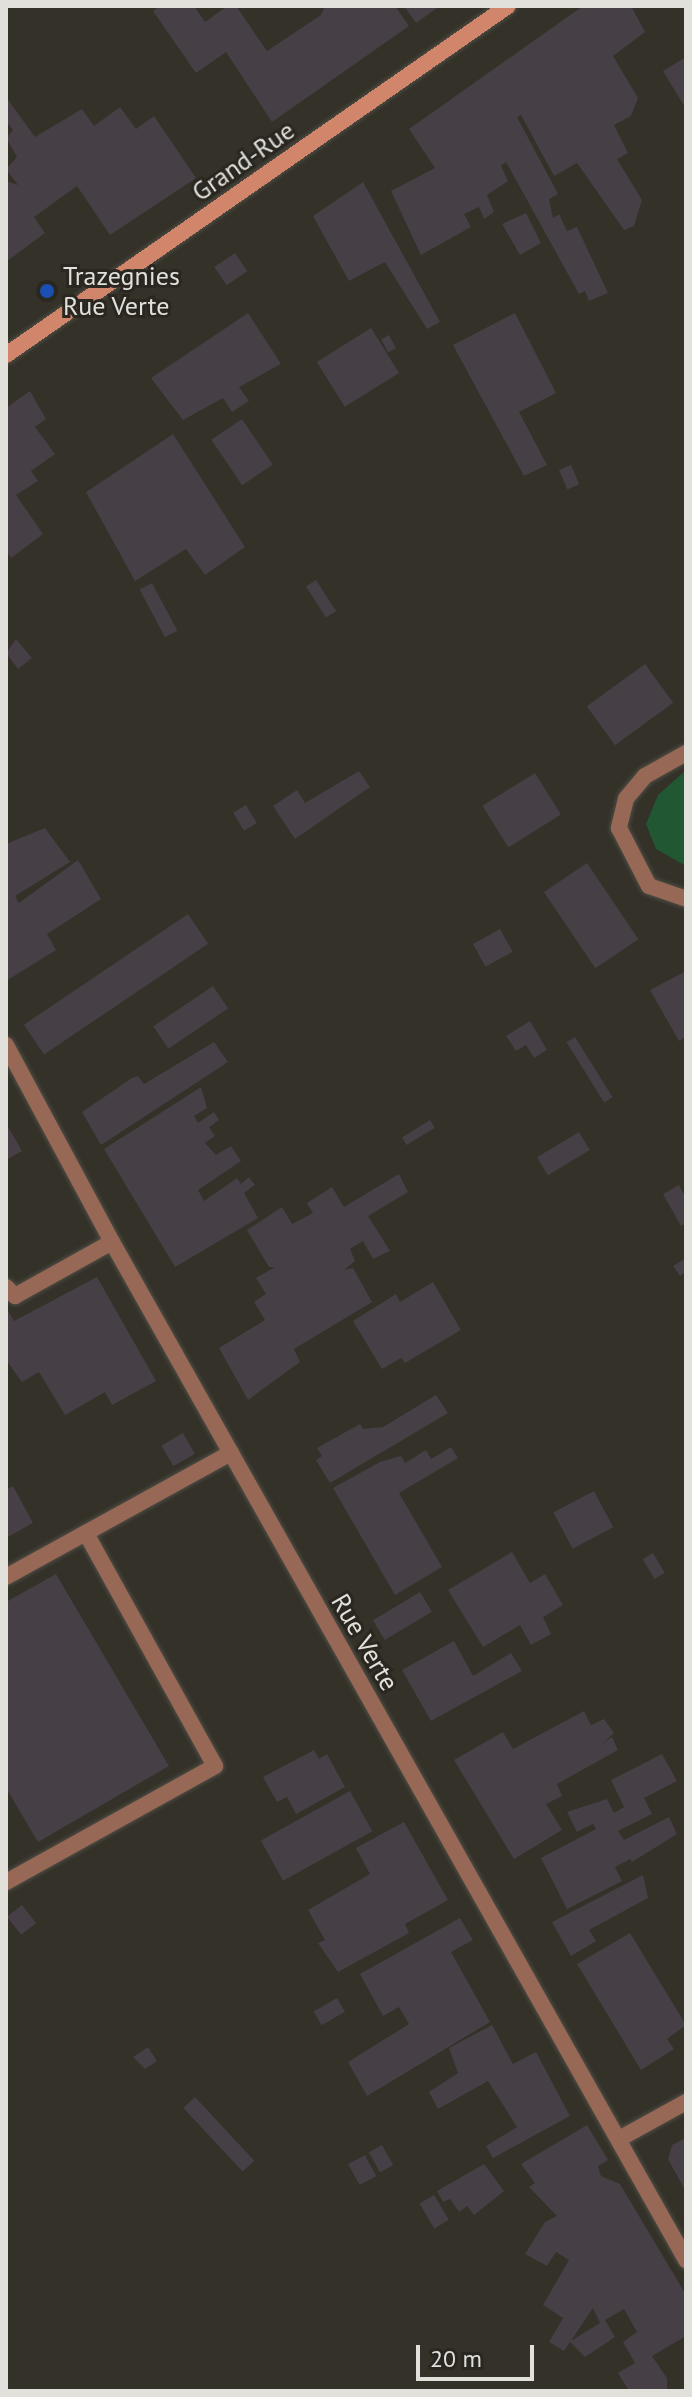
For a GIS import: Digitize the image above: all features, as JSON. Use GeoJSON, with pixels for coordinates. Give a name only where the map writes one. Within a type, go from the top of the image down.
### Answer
{"type":"FeatureCollection","features":[{"type":"Feature","properties":{"kind":"main road","name":"Grand-Rue"},"geometry":{"type":"LineString","coordinates":[[6,355],[508,6]]}},
{"type":"Feature","properties":{"kind":"street"},"geometry":{"type":"LineString","coordinates":[[686,753],[645,776],[626,799],[619,828],[649,886],[686,899]]}},
{"type":"Feature","properties":{"kind":"street","name":"Rue Verte"},"geometry":{"type":"LineString","coordinates":[[6,1045],[112,1242],[686,2260]]}},
{"type":"Feature","properties":{"kind":"street"},"geometry":{"type":"LineString","coordinates":[[6,1287],[15,1296],[112,1242]]}},
{"type":"Feature","properties":{"kind":"street"},"geometry":{"type":"LineString","coordinates":[[6,1577],[231,1453]]}},
{"type":"Feature","properties":{"kind":"street"},"geometry":{"type":"LineString","coordinates":[[6,1882],[215,1766],[86,1533]]}},
{"type":"Feature","properties":{"kind":"street"},"geometry":{"type":"LineString","coordinates":[[619,2139],[686,2102]]}},
{"type":"Feature","properties":{"kind":"green space"},"geometry":{"type":"Polygon","coordinates":[[[686,770],[686,866],[656,849],[646,824],[658,795],[686,770]]]}},
{"type":"Feature","properties":{"kind":"building"},"geometry":{"type":"Polygon","coordinates":[[[160,6],[194,6],[205,22],[227,6],[236,6],[267,51],[321,15],[325,6],[395,6],[409,26],[272,122],[226,52],[196,73],[153,11],[160,6]]]}},
{"type":"Feature","properties":{"kind":"building"},"geometry":{"type":"Polygon","coordinates":[[[404,6],[440,6],[416,23],[404,6]]]}},
{"type":"Feature","properties":{"kind":"building"},"geometry":{"type":"Polygon","coordinates":[[[583,6],[631,6],[645,32],[613,56],[638,98],[631,116],[614,125],[628,153],[617,159],[642,200],[634,226],[624,230],[577,163],[554,176],[521,115],[517,117],[558,194],[549,199],[553,218],[559,214],[567,231],[577,227],[608,293],[589,301],[585,291],[579,294],[506,162],[501,166],[508,181],[487,195],[494,212],[484,219],[479,207],[464,214],[471,227],[421,255],[391,191],[435,168],[409,129],[583,6]]]}},
{"type":"Feature","properties":{"kind":"building"},"geometry":{"type":"Polygon","coordinates":[[[686,57],[686,102],[683,104],[663,71],[686,57]]]}},
{"type":"Feature","properties":{"kind":"building"},"geometry":{"type":"Polygon","coordinates":[[[6,97],[35,137],[82,109],[94,126],[120,107],[136,129],[154,116],[196,178],[110,235],[77,186],[34,217],[45,233],[6,262],[6,181],[18,185],[6,169],[17,157],[6,138],[13,130],[6,121],[6,97]]]}},
{"type":"Feature","properties":{"kind":"building"},"geometry":{"type":"Polygon","coordinates":[[[363,182],[440,322],[427,329],[385,262],[349,281],[313,216],[363,182]]]}},
{"type":"Feature","properties":{"kind":"building"},"geometry":{"type":"Polygon","coordinates":[[[526,213],[541,243],[520,255],[502,224],[526,213]]]}},
{"type":"Feature","properties":{"kind":"building"},"geometry":{"type":"Polygon","coordinates":[[[235,253],[247,271],[227,285],[214,267],[235,253]]]}},
{"type":"Feature","properties":{"kind":"building"},"geometry":{"type":"Polygon","coordinates":[[[248,313],[281,364],[239,387],[249,401],[232,412],[223,398],[183,420],[151,378],[248,313]]]}},
{"type":"Feature","properties":{"kind":"building"},"geometry":{"type":"Polygon","coordinates":[[[515,313],[556,393],[519,412],[547,465],[524,476],[453,345],[515,313]]]}},
{"type":"Feature","properties":{"kind":"building"},"geometry":{"type":"Polygon","coordinates":[[[371,328],[399,373],[345,407],[317,362],[371,328]]]}},
{"type":"Feature","properties":{"kind":"building"},"geometry":{"type":"Polygon","coordinates":[[[389,335],[396,348],[388,352],[381,339],[389,335]]]}},
{"type":"Feature","properties":{"kind":"building"},"geometry":{"type":"Polygon","coordinates":[[[30,391],[46,419],[35,427],[55,454],[31,471],[38,481],[16,495],[43,534],[11,558],[6,550],[6,408],[30,391]]]}},
{"type":"Feature","properties":{"kind":"building"},"geometry":{"type":"Polygon","coordinates":[[[242,419],[273,465],[242,485],[211,440],[242,419]]]}},
{"type":"Feature","properties":{"kind":"building"},"geometry":{"type":"Polygon","coordinates":[[[173,434],[245,547],[205,575],[186,549],[135,581],[86,492],[173,434]]]}},
{"type":"Feature","properties":{"kind":"building"},"geometry":{"type":"Polygon","coordinates":[[[571,465],[579,484],[567,489],[559,470],[571,465]]]}},
{"type":"Feature","properties":{"kind":"building"},"geometry":{"type":"Polygon","coordinates":[[[316,580],[336,611],[326,618],[306,587],[316,580]]]}},
{"type":"Feature","properties":{"kind":"building"},"geometry":{"type":"Polygon","coordinates":[[[152,583],[177,631],[165,637],[140,590],[152,583]]]}},
{"type":"Feature","properties":{"kind":"building"},"geometry":{"type":"Polygon","coordinates":[[[16,639],[32,658],[18,669],[6,653],[16,639]]]}},
{"type":"Feature","properties":{"kind":"building"},"geometry":{"type":"Polygon","coordinates":[[[645,664],[673,703],[615,745],[587,706],[645,664]]]}},
{"type":"Feature","properties":{"kind":"building"},"geometry":{"type":"Polygon","coordinates":[[[359,771],[370,787],[295,839],[273,806],[297,790],[305,803],[359,771]]]}},
{"type":"Feature","properties":{"kind":"building"},"geometry":{"type":"Polygon","coordinates":[[[535,773],[561,815],[508,847],[482,806],[535,773]]]}},
{"type":"Feature","properties":{"kind":"building"},"geometry":{"type":"Polygon","coordinates":[[[246,805],[257,823],[244,831],[233,813],[246,805]]]}},
{"type":"Feature","properties":{"kind":"building"},"geometry":{"type":"Polygon","coordinates":[[[45,828],[70,862],[15,896],[19,903],[78,860],[101,899],[47,934],[56,950],[6,981],[6,844],[45,828]]]}},
{"type":"Feature","properties":{"kind":"building"},"geometry":{"type":"Polygon","coordinates":[[[587,863],[638,939],[595,968],[544,892],[587,863]]]}},
{"type":"Feature","properties":{"kind":"building"},"geometry":{"type":"Polygon","coordinates":[[[188,914],[208,944],[44,1055],[24,1025],[188,914]]]}},
{"type":"Feature","properties":{"kind":"building"},"geometry":{"type":"Polygon","coordinates":[[[500,929],[513,952],[485,967],[473,944],[500,929]]]}},
{"type":"Feature","properties":{"kind":"building"},"geometry":{"type":"Polygon","coordinates":[[[686,971],[686,1037],[679,1041],[650,990],[686,971]]]}},
{"type":"Feature","properties":{"kind":"building"},"geometry":{"type":"Polygon","coordinates":[[[213,986],[228,1008],[168,1049],[153,1026],[213,986]]]}},
{"type":"Feature","properties":{"kind":"building"},"geometry":{"type":"Polygon","coordinates":[[[530,1021],[547,1050],[534,1058],[526,1045],[516,1051],[506,1036],[530,1021]]]}},
{"type":"Feature","properties":{"kind":"building"},"geometry":{"type":"Polygon","coordinates":[[[575,1037],[613,1097],[604,1103],[567,1042],[575,1037]]]}},
{"type":"Feature","properties":{"kind":"building"},"geometry":{"type":"Polygon","coordinates":[[[214,1042],[228,1062],[101,1145],[82,1112],[132,1078],[138,1076],[144,1084],[214,1042]]]}},
{"type":"Feature","properties":{"kind":"building"},"geometry":{"type":"Polygon","coordinates":[[[201,1087],[207,1108],[194,1116],[198,1123],[214,1112],[219,1120],[209,1127],[215,1136],[205,1143],[216,1155],[231,1146],[241,1161],[198,1190],[204,1201],[237,1178],[241,1184],[249,1177],[255,1185],[244,1193],[258,1218],[175,1267],[104,1149],[201,1087]]]}},
{"type":"Feature","properties":{"kind":"building"},"geometry":{"type":"Polygon","coordinates":[[[430,1120],[435,1128],[407,1145],[402,1137],[430,1120]]]}},
{"type":"Feature","properties":{"kind":"building"},"geometry":{"type":"Polygon","coordinates":[[[6,1123],[22,1151],[6,1160],[6,1123]]]}},
{"type":"Feature","properties":{"kind":"building"},"geometry":{"type":"Polygon","coordinates":[[[579,1132],[590,1150],[548,1175],[537,1157],[579,1132]]]}},
{"type":"Feature","properties":{"kind":"building"},"geometry":{"type":"Polygon","coordinates":[[[399,1174],[408,1192],[368,1216],[390,1251],[373,1259],[363,1241],[350,1249],[355,1261],[344,1270],[353,1268],[372,1302],[294,1349],[300,1362],[248,1400],[219,1348],[265,1320],[254,1302],[266,1294],[256,1278],[275,1267],[269,1267],[247,1230],[282,1207],[292,1224],[313,1213],[307,1203],[332,1187],[344,1207],[399,1174]]]}},
{"type":"Feature","properties":{"kind":"building"},"geometry":{"type":"Polygon","coordinates":[[[679,1185],[686,1198],[686,1223],[681,1226],[663,1194],[679,1185]]]}},
{"type":"Feature","properties":{"kind":"building"},"geometry":{"type":"Polygon","coordinates":[[[686,1258],[686,1272],[680,1276],[673,1266],[686,1258]]]}},
{"type":"Feature","properties":{"kind":"building"},"geometry":{"type":"Polygon","coordinates":[[[97,1277],[156,1381],[112,1405],[105,1392],[65,1415],[39,1372],[22,1382],[6,1360],[6,1307],[14,1321],[97,1277]]]}},
{"type":"Feature","properties":{"kind":"building"},"geometry":{"type":"Polygon","coordinates":[[[433,1282],[461,1330],[405,1363],[401,1358],[382,1369],[353,1321],[396,1294],[400,1302],[433,1282]]]}},
{"type":"Feature","properties":{"kind":"building"},"geometry":{"type":"Polygon","coordinates":[[[436,1395],[448,1413],[330,1483],[316,1460],[322,1456],[317,1448],[360,1424],[363,1429],[383,1427],[436,1395]]]}},
{"type":"Feature","properties":{"kind":"building"},"geometry":{"type":"Polygon","coordinates":[[[183,1433],[195,1454],[173,1466],[161,1446],[183,1433]]]}},
{"type":"Feature","properties":{"kind":"building"},"geometry":{"type":"Polygon","coordinates":[[[451,1447],[458,1458],[399,1493],[442,1567],[395,1595],[333,1488],[380,1462],[401,1456],[405,1463],[426,1450],[431,1459],[451,1447]]]}},
{"type":"Feature","properties":{"kind":"building"},"geometry":{"type":"Polygon","coordinates":[[[13,1486],[33,1523],[6,1538],[6,1490],[13,1486]]]}},
{"type":"Feature","properties":{"kind":"building"},"geometry":{"type":"Polygon","coordinates":[[[594,1491],[613,1527],[573,1549],[553,1513],[594,1491]]]}},
{"type":"Feature","properties":{"kind":"building"},"geometry":{"type":"Polygon","coordinates":[[[512,1552],[530,1583],[545,1574],[563,1605],[543,1617],[551,1634],[531,1645],[520,1625],[483,1647],[448,1590],[512,1552]]]}},
{"type":"Feature","properties":{"kind":"building"},"geometry":{"type":"Polygon","coordinates":[[[653,1553],[665,1573],[655,1579],[643,1559],[653,1553]]]}},
{"type":"Feature","properties":{"kind":"building"},"geometry":{"type":"Polygon","coordinates":[[[56,1574],[169,1766],[38,1842],[6,1788],[6,1602],[56,1574]]]}},
{"type":"Feature","properties":{"kind":"building"},"geometry":{"type":"Polygon","coordinates":[[[420,1592],[432,1612],[385,1640],[373,1620],[420,1592]]]}},
{"type":"Feature","properties":{"kind":"building"},"geometry":{"type":"Polygon","coordinates":[[[454,1641],[473,1676],[511,1653],[522,1671],[431,1721],[402,1670],[454,1641]]]}},
{"type":"Feature","properties":{"kind":"building"},"geometry":{"type":"Polygon","coordinates":[[[584,1711],[591,1725],[604,1719],[614,1733],[602,1744],[612,1737],[618,1750],[557,1784],[562,1796],[546,1804],[562,1830],[514,1859],[454,1760],[503,1732],[513,1749],[584,1711]]]}},
{"type":"Feature","properties":{"kind":"building"},"geometry":{"type":"Polygon","coordinates":[[[314,1750],[319,1759],[327,1754],[345,1787],[296,1814],[287,1797],[277,1802],[263,1777],[314,1750]]]}},
{"type":"Feature","properties":{"kind":"building"},"geometry":{"type":"Polygon","coordinates":[[[662,1754],[677,1781],[644,1798],[652,1814],[618,1831],[624,1840],[669,1817],[677,1834],[632,1862],[630,1859],[615,1867],[622,1881],[567,1909],[541,1858],[596,1829],[593,1824],[577,1832],[567,1812],[607,1799],[614,1813],[624,1807],[611,1780],[662,1754]]]}},
{"type":"Feature","properties":{"kind":"building"},"geometry":{"type":"Polygon","coordinates":[[[350,1791],[372,1831],[283,1881],[261,1840],[350,1791]]]}},
{"type":"Feature","properties":{"kind":"building"},"geometry":{"type":"Polygon","coordinates":[[[404,1822],[448,1900],[405,1924],[409,1933],[338,1972],[318,1943],[325,1940],[308,1910],[370,1874],[356,1848],[404,1822]]]}},
{"type":"Feature","properties":{"kind":"building"},"geometry":{"type":"Polygon","coordinates":[[[643,1875],[648,1898],[589,1930],[596,1941],[571,1956],[552,1922],[643,1875]]]}},
{"type":"Feature","properties":{"kind":"building"},"geometry":{"type":"Polygon","coordinates":[[[22,1905],[36,1923],[21,1935],[7,1917],[22,1905]]]}},
{"type":"Feature","properties":{"kind":"building"},"geometry":{"type":"Polygon","coordinates":[[[460,1918],[473,1940],[451,1952],[490,2022],[367,2096],[348,2062],[409,2024],[399,2007],[383,2016],[360,1974],[460,1918]]]}},
{"type":"Feature","properties":{"kind":"building"},"geometry":{"type":"Polygon","coordinates":[[[630,1933],[686,2025],[667,2039],[674,2049],[641,2070],[577,1964],[630,1933]]]}},
{"type":"Feature","properties":{"kind":"building"},"geometry":{"type":"Polygon","coordinates":[[[337,1998],[345,2012],[322,2025],[314,2011],[337,1998]]]}},
{"type":"Feature","properties":{"kind":"building"},"geometry":{"type":"Polygon","coordinates":[[[492,2025],[513,2064],[536,2052],[570,2116],[493,2158],[486,2146],[517,2127],[488,2081],[438,2109],[429,2092],[458,2073],[449,2048],[492,2025]]]}},
{"type":"Feature","properties":{"kind":"building"},"geometry":{"type":"Polygon","coordinates":[[[148,2047],[157,2061],[145,2069],[133,2057],[148,2047]]]}},
{"type":"Feature","properties":{"kind":"building"},"geometry":{"type":"Polygon","coordinates":[[[195,2097],[254,2161],[243,2172],[183,2108],[195,2097]]]}},
{"type":"Feature","properties":{"kind":"building"},"geometry":{"type":"Polygon","coordinates":[[[587,2125],[608,2160],[598,2166],[601,2176],[620,2184],[686,2295],[686,2336],[652,2356],[667,2378],[667,2391],[629,2391],[618,2373],[635,2363],[623,2342],[637,2332],[624,2309],[605,2320],[615,2337],[585,2357],[570,2342],[564,2351],[549,2342],[563,2318],[543,2305],[569,2260],[556,2252],[547,2266],[525,2254],[545,2222],[557,2216],[529,2187],[535,2183],[521,2164],[587,2125]],[[593,2308],[571,2341],[600,2323],[593,2308]]]}},
{"type":"Feature","properties":{"kind":"building"},"geometry":{"type":"Polygon","coordinates":[[[686,2138],[686,2192],[668,2159],[672,2145],[686,2138]]]}},
{"type":"Feature","properties":{"kind":"building"},"geometry":{"type":"Polygon","coordinates":[[[382,2145],[393,2165],[380,2172],[369,2152],[382,2145]]]}},
{"type":"Feature","properties":{"kind":"building"},"geometry":{"type":"Polygon","coordinates":[[[365,2155],[376,2176],[359,2185],[348,2164],[365,2155]]]}},
{"type":"Feature","properties":{"kind":"building"},"geometry":{"type":"Polygon","coordinates":[[[484,2164],[504,2191],[474,2215],[467,2206],[459,2212],[450,2199],[443,2202],[437,2191],[484,2164]]]}},
{"type":"Feature","properties":{"kind":"building"},"geometry":{"type":"Polygon","coordinates":[[[434,2195],[449,2220],[434,2229],[419,2204],[434,2195]]]}},
{"type":"Feature","properties":{"kind":"place","name":"Trazegnies Rue Verte"},"geometry":{"type":"Point","coordinates":[47,291]}}]}
